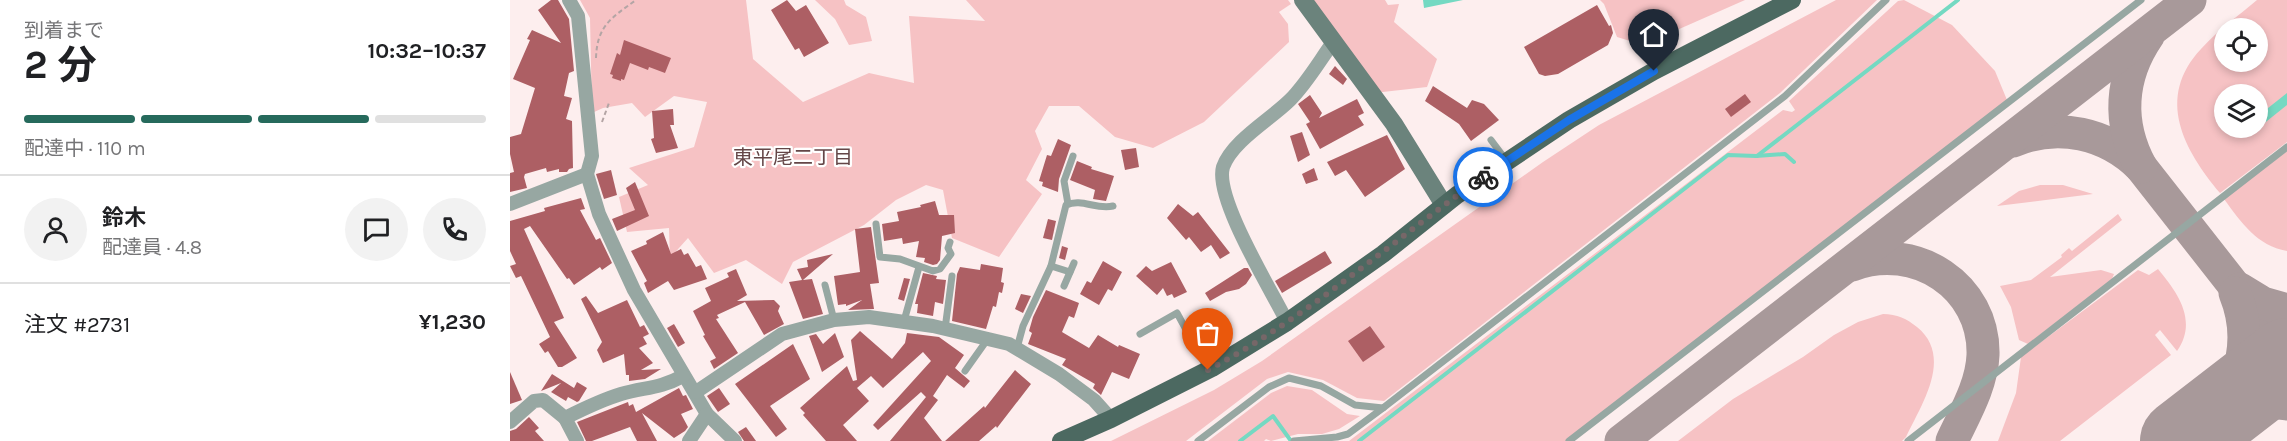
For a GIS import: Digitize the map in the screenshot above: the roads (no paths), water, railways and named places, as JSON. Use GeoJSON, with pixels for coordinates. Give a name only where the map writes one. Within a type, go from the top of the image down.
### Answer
{"type":"FeatureCollection","features":[{"type":"Feature","properties":{"kind":"main road"},"geometry":{"type":"LineString","coordinates":[[1060,441],[1111,419],[1208,370],[1287,321],[1444,205],[1569,120],[1654,71],[1792,0]]}},
{"type":"Feature","properties":{"kind":"street"},"geometry":{"type":"LineString","coordinates":[[569,0],[578,16],[592,156],[587,174],[599,214],[639,299],[683,376],[696,392],[707,414],[735,441]]}},
{"type":"Feature","properties":{"kind":"street"},"geometry":{"type":"LineString","coordinates":[[1304,0],[1394,124],[1424,177],[1444,205]]}},
{"type":"Feature","properties":{"kind":"street"},"geometry":{"type":"LineString","coordinates":[[1287,321],[1247,236],[1226,199],[1223,168],[1234,148],[1292,99],[1334,41]]}},
{"type":"Feature","properties":{"kind":"street"},"geometry":{"type":"LineString","coordinates":[[510,204],[587,174]]}},
{"type":"Feature","properties":{"kind":"street"},"geometry":{"type":"LineString","coordinates":[[696,392],[782,334],[834,320],[869,317],[945,328],[1017,348],[1059,374],[1094,400],[1111,419]]}},
{"type":"Feature","properties":{"kind":"street"},"geometry":{"type":"LineString","coordinates":[[565,418],[601,400],[624,393],[665,386],[683,376]]}},
{"type":"Feature","properties":{"kind":"street"},"geometry":{"type":"LineString","coordinates":[[510,422],[534,401],[543,400],[565,418],[577,441]]}},
{"type":"Feature","properties":{"kind":"street"},"geometry":{"type":"LineString","coordinates":[[689,441],[707,414]]}},
{"type":"Feature","properties":{"kind":"lane"},"geometry":{"type":"LineString","coordinates":[[1294,441],[1348,434],[1383,408],[1785,96],[1886,0]]}},
{"type":"Feature","properties":{"kind":"lane"},"geometry":{"type":"LineString","coordinates":[[1569,441],[2141,0]]}},
{"type":"Feature","properties":{"kind":"lane"},"geometry":{"type":"LineString","coordinates":[[1491,140],[1506,161]]}},
{"type":"Feature","properties":{"kind":"lane"},"geometry":{"type":"LineString","coordinates":[[1908,441],[2287,147]]}},
{"type":"Feature","properties":{"kind":"lane"},"geometry":{"type":"LineString","coordinates":[[1017,348],[1023,326],[1051,266],[1068,204],[1064,181],[1073,156]]}},
{"type":"Feature","properties":{"kind":"lane"},"geometry":{"type":"LineString","coordinates":[[1068,204],[1080,202],[1103,208],[1113,206]]}},
{"type":"Feature","properties":{"kind":"lane"},"geometry":{"type":"LineString","coordinates":[[876,224],[880,257],[900,259],[919,267],[936,271],[940,269],[951,254],[948,248],[950,242]]}},
{"type":"Feature","properties":{"kind":"lane"},"geometry":{"type":"LineString","coordinates":[[1064,286],[1074,263]]}},
{"type":"Feature","properties":{"kind":"lane"},"geometry":{"type":"LineString","coordinates":[[1051,266],[1070,272]]}},
{"type":"Feature","properties":{"kind":"lane"},"geometry":{"type":"LineString","coordinates":[[903,321],[919,267]]}},
{"type":"Feature","properties":{"kind":"lane"},"geometry":{"type":"LineString","coordinates":[[945,328],[952,276]]}},
{"type":"Feature","properties":{"kind":"lane"},"geometry":{"type":"LineString","coordinates":[[825,285],[834,320]]}},
{"type":"Feature","properties":{"kind":"lane"},"geometry":{"type":"LineString","coordinates":[[1140,334],[1176,313],[1208,370]]}},
{"type":"Feature","properties":{"kind":"lane"},"geometry":{"type":"LineString","coordinates":[[964,371],[987,340]]}},
{"type":"Feature","properties":{"kind":"lane"},"geometry":{"type":"LineString","coordinates":[[1198,441],[1269,387],[1289,378],[1321,386],[1355,405],[1383,408]]}},
{"type":"Feature","properties":{"kind":"waterway"},"geometry":{"type":"LineString","coordinates":[[1757,156],[1958,0]]}},
{"type":"Feature","properties":{"kind":"waterway"},"geometry":{"type":"LineString","coordinates":[[1359,441],[1728,155],[1785,154],[1794,162]]}},
{"type":"Feature","properties":{"kind":"waterway"},"geometry":{"type":"LineString","coordinates":[[1240,441],[1273,416],[1291,441]]}},
{"type":"Feature","properties":{"kind":"district","name":"東平尾二丁目"},"geometry":{"type":"Point","coordinates":[793,157]}}]}
